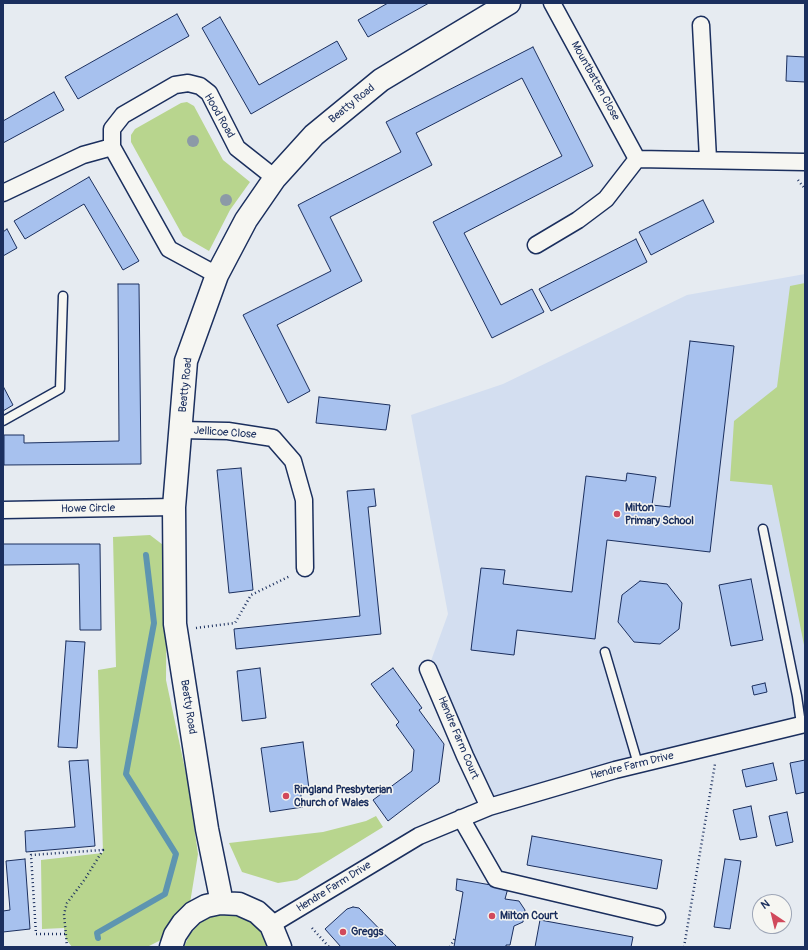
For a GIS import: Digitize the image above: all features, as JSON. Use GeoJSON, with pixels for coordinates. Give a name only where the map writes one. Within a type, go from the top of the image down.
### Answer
{"type":"FeatureCollection","features":[{"type":"Feature","properties":{"kind":"street","name":"Beatty Road"},"geometry":{"type":"LineString","coordinates":[[220,903],[220,893],[206,829],[175,624],[174,507],[186,361],[217,275],[246,220],[275,178],[314,135],[381,80],[509,3]]}},
{"type":"Feature","properties":{"kind":"street","name":"Mountbatten Close"},"geometry":{"type":"LineString","coordinates":[[552,3],[638,159]]}},
{"type":"Feature","properties":{"kind":"street"},"geometry":{"type":"LineString","coordinates":[[701,26],[708,159]]}},
{"type":"Feature","properties":{"kind":"street","name":"Hood Road"},"geometry":{"type":"LineString","coordinates":[[112,147],[112,129],[123,115],[175,85],[188,83],[200,86],[209,94],[237,148],[275,178]]}},
{"type":"Feature","properties":{"kind":"street"},"geometry":{"type":"LineString","coordinates":[[3,193],[83,154],[112,147],[169,249],[217,275]]}},
{"type":"Feature","properties":{"kind":"street"},"geometry":{"type":"LineString","coordinates":[[536,245],[578,220],[606,199],[638,159],[708,159],[805,162]]}},
{"type":"Feature","properties":{"kind":"street","name":"Jellicoe Close"},"geometry":{"type":"LineString","coordinates":[[181,430],[228,431],[273,438],[293,461],[304,500],[305,568]]}},
{"type":"Feature","properties":{"kind":"street","name":"Howe Circle"},"geometry":{"type":"LineString","coordinates":[[3,510],[174,507]]}},
{"type":"Feature","properties":{"kind":"street","name":"Hendre Farm Court"},"geometry":{"type":"LineString","coordinates":[[428,669],[465,756],[489,807]]}},
{"type":"Feature","properties":{"kind":"street","name":"Hendre Farm Drive"},"geometry":{"type":"LineString","coordinates":[[271,925],[419,836],[489,807],[561,784],[803,724]]}},
{"type":"Feature","properties":{"kind":"street"},"geometry":{"type":"LineString","coordinates":[[461,818],[496,879],[657,917]]}},
{"type":"Feature","properties":{"kind":"street"},"geometry":{"type":"LineString","coordinates":[[171,947],[175,935],[183,923],[193,913],[206,906],[220,903],[239,904],[257,912],[271,925],[280,947]]}},
{"type":"Feature","properties":{"kind":"lane"},"geometry":{"type":"LineString","coordinates":[[3,421],[60,389],[63,296]]}},
{"type":"Feature","properties":{"kind":"lane"},"geometry":{"type":"LineString","coordinates":[[763,529],[803,724]]}},
{"type":"Feature","properties":{"kind":"lane"},"geometry":{"type":"LineString","coordinates":[[605,652],[638,764]]}},
{"type":"Feature","properties":{"kind":"path"},"geometry":{"type":"LineString","coordinates":[[192,628],[235,623],[251,595],[305,568]]}},
{"type":"Feature","properties":{"kind":"path"},"geometry":{"type":"LineString","coordinates":[[684,947],[719,744]]}},
{"type":"Feature","properties":{"kind":"path"},"geometry":{"type":"LineString","coordinates":[[65,934],[36,934],[31,855],[103,850],[85,879],[67,903],[64,914],[67,947]]}},
{"type":"Feature","properties":{"kind":"path"},"geometry":{"type":"LineString","coordinates":[[312,928],[329,947]]}},
{"type":"Feature","properties":{"kind":"path"},"geometry":{"type":"LineString","coordinates":[[450,947],[455,938]]}},
{"type":"Feature","properties":{"kind":"shaded area","name":"Milton Primary School"},"geometry":{"type":"Polygon","coordinates":[[[805,274],[805,724],[489,807],[428,669],[448,614],[411,415],[503,384],[687,295],[805,274]]]}},
{"type":"Feature","properties":{"kind":"green space"},"geometry":{"type":"Polygon","coordinates":[[[187,102],[194,106],[223,160],[250,182],[230,210],[209,251],[183,236],[131,142],[131,135],[135,129],[181,103],[187,102]]]}},
{"type":"Feature","properties":{"kind":"green space"},"geometry":{"type":"Polygon","coordinates":[[[805,283],[805,650],[772,485],[730,481],[734,421],[777,387],[790,286],[805,283]]]}},
{"type":"Feature","properties":{"kind":"green space"},"geometry":{"type":"Polygon","coordinates":[[[150,535],[167,548],[166,680],[188,783],[198,854],[190,903],[161,940],[147,947],[72,947],[66,939],[64,928],[42,929],[41,860],[103,853],[98,670],[116,667],[113,537],[150,535]]]}},
{"type":"Feature","properties":{"kind":"green space"},"geometry":{"type":"Polygon","coordinates":[[[376,816],[383,827],[297,880],[278,883],[242,872],[229,843],[323,832],[366,821],[376,816]]]}},
{"type":"Feature","properties":{"kind":"green space"},"geometry":{"type":"Polygon","coordinates":[[[226,914],[240,916],[253,922],[263,932],[270,947],[184,947],[190,934],[200,923],[212,916],[226,914]]]}},
{"type":"Feature","properties":{"kind":"building"},"geometry":{"type":"Polygon","coordinates":[[[388,3],[429,3],[368,37],[358,20],[388,3]]]}},
{"type":"Feature","properties":{"kind":"building"},"geometry":{"type":"Polygon","coordinates":[[[177,14],[189,36],[78,99],[65,77],[177,14]]]}},
{"type":"Feature","properties":{"kind":"building"},"geometry":{"type":"Polygon","coordinates":[[[220,17],[259,85],[337,41],[347,59],[251,114],[202,28],[220,17]]]}},
{"type":"Feature","properties":{"kind":"building"},"geometry":{"type":"Polygon","coordinates":[[[533,47],[593,166],[464,233],[501,305],[532,289],[544,312],[492,338],[433,222],[562,156],[522,78],[416,133],[432,165],[330,217],[362,281],[277,325],[310,391],[288,403],[243,315],[331,271],[298,205],[401,152],[386,122],[533,47]]]}},
{"type":"Feature","properties":{"kind":"building"},"geometry":{"type":"Polygon","coordinates":[[[787,56],[805,57],[805,82],[786,81],[787,56]]]}},
{"type":"Feature","properties":{"kind":"building"},"geometry":{"type":"Polygon","coordinates":[[[54,92],[64,110],[3,143],[3,121],[54,92]]]}},
{"type":"Feature","properties":{"kind":"building"},"geometry":{"type":"Polygon","coordinates":[[[89,177],[139,261],[123,270],[84,204],[25,239],[14,221],[89,177]]]}},
{"type":"Feature","properties":{"kind":"building"},"geometry":{"type":"Polygon","coordinates":[[[703,200],[714,222],[651,255],[639,232],[703,200]]]}},
{"type":"Feature","properties":{"kind":"building"},"geometry":{"type":"Polygon","coordinates":[[[7,229],[17,248],[3,256],[3,232],[7,229]]]}},
{"type":"Feature","properties":{"kind":"building"},"geometry":{"type":"Polygon","coordinates":[[[636,239],[647,262],[551,311],[539,289],[636,239]]]}},
{"type":"Feature","properties":{"kind":"building"},"geometry":{"type":"Polygon","coordinates":[[[118,284],[139,284],[141,464],[4,465],[4,435],[24,435],[24,443],[119,441],[118,284]]]}},
{"type":"Feature","properties":{"kind":"building"},"geometry":{"type":"Polygon","coordinates":[[[690,341],[734,346],[710,552],[607,540],[595,639],[517,630],[514,655],[471,650],[481,568],[505,570],[503,584],[572,592],[586,476],[626,481],[627,473],[656,477],[652,505],[670,507],[690,341]]]}},
{"type":"Feature","properties":{"kind":"building"},"geometry":{"type":"Polygon","coordinates":[[[3,386],[13,405],[3,411],[3,386]]]}},
{"type":"Feature","properties":{"kind":"building"},"geometry":{"type":"Polygon","coordinates":[[[319,397],[390,405],[386,430],[316,423],[319,397]]]}},
{"type":"Feature","properties":{"kind":"building"},"geometry":{"type":"Polygon","coordinates":[[[241,468],[253,590],[229,593],[217,470],[241,468]]]}},
{"type":"Feature","properties":{"kind":"building"},"geometry":{"type":"Polygon","coordinates":[[[374,489],[376,506],[368,507],[381,634],[236,649],[234,629],[360,616],[347,491],[374,489]]]}},
{"type":"Feature","properties":{"kind":"building"},"geometry":{"type":"Polygon","coordinates":[[[3,544],[100,544],[101,630],[80,630],[79,564],[3,565],[3,544]]]}},
{"type":"Feature","properties":{"kind":"building"},"geometry":{"type":"Polygon","coordinates":[[[751,579],[763,640],[731,646],[719,585],[751,579]]]}},
{"type":"Feature","properties":{"kind":"building"},"geometry":{"type":"Polygon","coordinates":[[[640,581],[667,584],[682,603],[679,629],[660,644],[634,642],[618,622],[622,595],[640,581]]]}},
{"type":"Feature","properties":{"kind":"building"},"geometry":{"type":"Polygon","coordinates":[[[66,641],[85,642],[77,748],[58,747],[66,641]]]}},
{"type":"Feature","properties":{"kind":"building"},"geometry":{"type":"Polygon","coordinates":[[[260,668],[266,718],[242,721],[237,671],[260,668]]]}},
{"type":"Feature","properties":{"kind":"building"},"geometry":{"type":"Polygon","coordinates":[[[393,668],[422,708],[419,710],[444,744],[439,782],[388,821],[373,800],[412,771],[414,750],[396,725],[399,722],[371,684],[393,668]]]}},
{"type":"Feature","properties":{"kind":"building"},"geometry":{"type":"Polygon","coordinates":[[[765,683],[767,692],[754,695],[752,686],[765,683]]]}},
{"type":"Feature","properties":{"kind":"building"},"geometry":{"type":"Polygon","coordinates":[[[303,742],[309,789],[300,790],[303,807],[270,812],[261,748],[303,742]]]}},
{"type":"Feature","properties":{"kind":"building"},"geometry":{"type":"Polygon","coordinates":[[[88,760],[95,846],[26,852],[25,831],[75,827],[69,761],[88,760]]]}},
{"type":"Feature","properties":{"kind":"building"},"geometry":{"type":"Polygon","coordinates":[[[805,760],[805,792],[796,794],[790,763],[805,760]]]}},
{"type":"Feature","properties":{"kind":"building"},"geometry":{"type":"Polygon","coordinates":[[[773,763],[777,780],[746,787],[742,770],[773,763]]]}},
{"type":"Feature","properties":{"kind":"building"},"geometry":{"type":"Polygon","coordinates":[[[751,806],[757,837],[740,840],[733,810],[751,806]]]}},
{"type":"Feature","properties":{"kind":"building"},"geometry":{"type":"Polygon","coordinates":[[[787,812],[793,842],[776,846],[769,816],[787,812]]]}},
{"type":"Feature","properties":{"kind":"building"},"geometry":{"type":"Polygon","coordinates":[[[532,836],[662,860],[657,889],[527,865],[532,836]]]}},
{"type":"Feature","properties":{"kind":"building"},"geometry":{"type":"Polygon","coordinates":[[[25,859],[30,929],[3,932],[3,911],[10,910],[6,861],[25,859]]]}},
{"type":"Feature","properties":{"kind":"building"},"geometry":{"type":"Polygon","coordinates":[[[725,859],[741,861],[730,929],[714,927],[725,859]]]}},
{"type":"Feature","properties":{"kind":"building","name":"Milton Court"},"geometry":{"type":"Polygon","coordinates":[[[457,879],[508,888],[505,899],[519,901],[525,910],[523,922],[514,926],[510,945],[506,945],[506,947],[454,947],[463,892],[456,890],[457,879]]]}},
{"type":"Feature","properties":{"kind":"building"},"geometry":{"type":"Polygon","coordinates":[[[353,907],[359,908],[397,947],[341,947],[325,929],[347,909],[353,907]]]}},
{"type":"Feature","properties":{"kind":"building"},"geometry":{"type":"Polygon","coordinates":[[[540,920],[633,937],[631,947],[535,947],[540,920]]]}},
{"type":"Feature","properties":{"kind":"waterway"},"geometry":{"type":"LineString","coordinates":[[98,938],[97,933],[165,894],[176,854],[126,774],[154,623],[146,555]]}},
{"type":"Feature","properties":{"kind":"place","name":"Milton Primary School"},"geometry":{"type":"Point","coordinates":[617,514]}},
{"type":"Feature","properties":{"kind":"place","name":"Ringland Presbyterian Church of Wales"},"geometry":{"type":"Point","coordinates":[286,796]}},
{"type":"Feature","properties":{"kind":"place","name":"Milton Court"},"geometry":{"type":"Point","coordinates":[492,916]}},
{"type":"Feature","properties":{"kind":"place","name":"Greggs"},"geometry":{"type":"Point","coordinates":[343,932]}}]}
